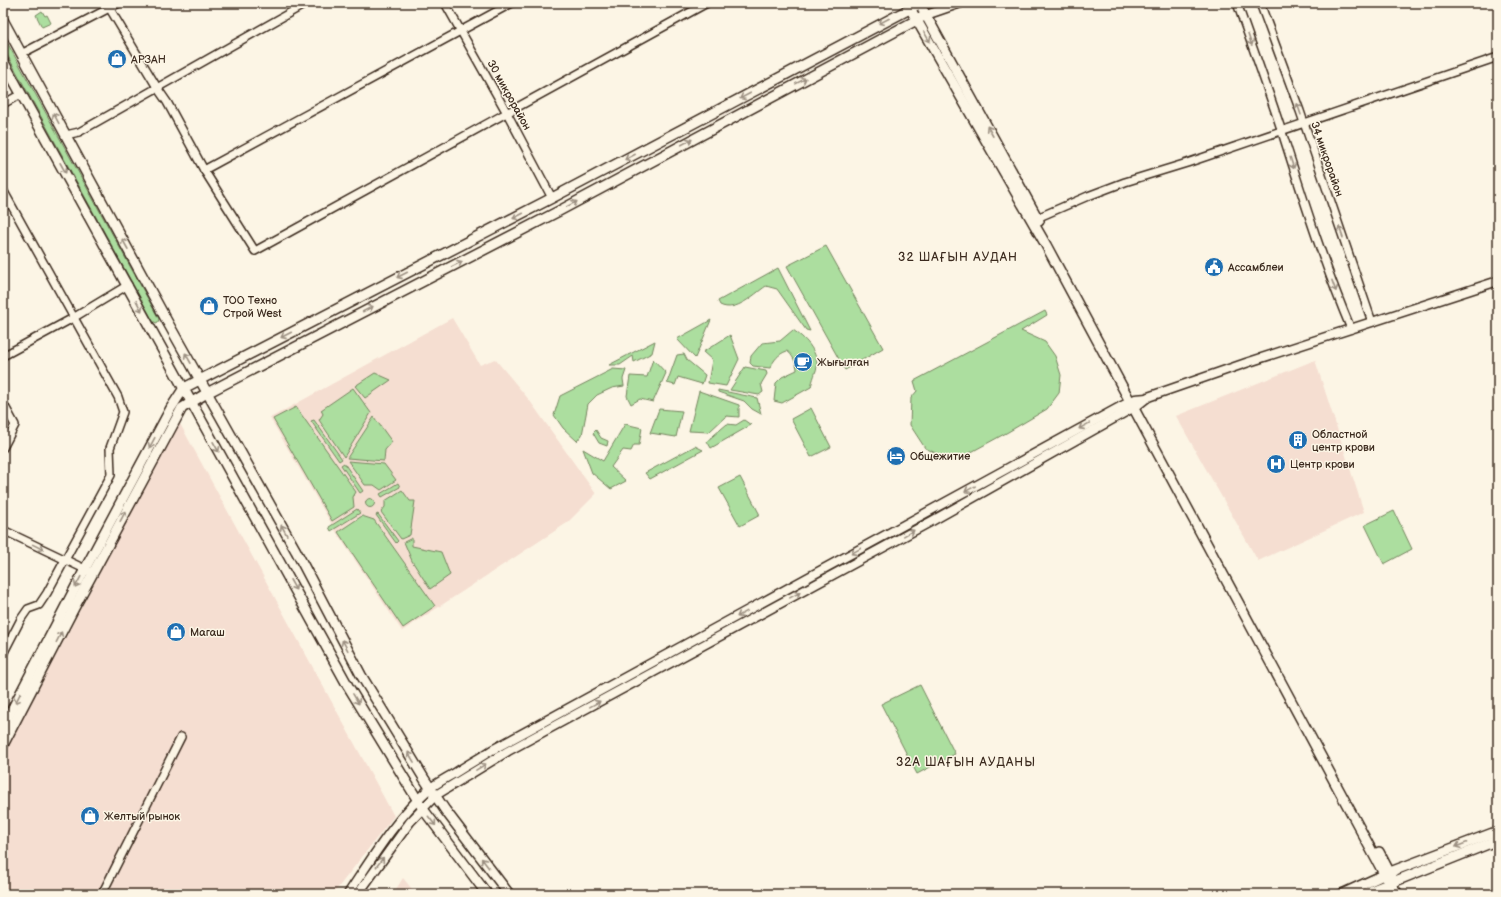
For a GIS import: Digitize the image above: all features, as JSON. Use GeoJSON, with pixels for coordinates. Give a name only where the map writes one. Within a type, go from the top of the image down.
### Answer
{"type":"FeatureCollection","features":[{"type":"Feature","properties":{"kind":"main road"},"geometry":{"type":"LineString","coordinates":[[3,745],[171,408],[184,388],[552,198],[909,5],[920,3],[1037,218],[1134,403]]}},
{"type":"Feature","properties":{"kind":"main road"},"geometry":{"type":"LineString","coordinates":[[909,5],[1134,403],[1253,621],[1390,878]]}},
{"type":"Feature","properties":{"kind":"main road"},"geometry":{"type":"LineString","coordinates":[[3,727],[89,571],[182,408],[191,401],[559,211],[926,15]]}},
{"type":"Feature","properties":{"kind":"main road"},"geometry":{"type":"LineString","coordinates":[[3,20],[168,323],[296,552],[361,676],[433,792],[509,894]]}},
{"type":"Feature","properties":{"kind":"main road"},"geometry":{"type":"LineString","coordinates":[[3,61],[348,686],[423,809],[487,894]]}},
{"type":"Feature","properties":{"kind":"main road"},"geometry":{"type":"LineString","coordinates":[[153,332],[168,323]]}},
{"type":"Feature","properties":{"kind":"main road"},"geometry":{"type":"LineString","coordinates":[[1363,894],[1390,878],[1498,831]]}},
{"type":"Feature","properties":{"kind":"main road"},"geometry":{"type":"LineString","coordinates":[[1342,894],[1498,840]]}},
{"type":"Feature","properties":{"kind":"street"},"geometry":{"type":"LineString","coordinates":[[21,54],[119,3]]}},
{"type":"Feature","properties":{"kind":"street"},"geometry":{"type":"LineString","coordinates":[[66,136],[79,132],[158,89],[307,3]]}},
{"type":"Feature","properties":{"kind":"street","name":"30 микрорайон"},"geometry":{"type":"LineString","coordinates":[[445,3],[507,113],[552,198]]}},
{"type":"Feature","properties":{"kind":"street"},"geometry":{"type":"LineString","coordinates":[[204,170],[512,3]]}},
{"type":"Feature","properties":{"kind":"street"},"geometry":{"type":"LineString","coordinates":[[110,9],[167,102],[204,170],[255,251],[707,3]]}},
{"type":"Feature","properties":{"kind":"street"},"geometry":{"type":"LineString","coordinates":[[926,15],[961,3]]}},
{"type":"Feature","properties":{"kind":"street"},"geometry":{"type":"LineString","coordinates":[[1237,3],[1312,226],[1337,296],[1351,329]]}},
{"type":"Feature","properties":{"kind":"street","name":"34 микрорайон"},"geometry":{"type":"LineString","coordinates":[[1260,3],[1304,123],[1372,322]]}},
{"type":"Feature","properties":{"kind":"street"},"geometry":{"type":"LineString","coordinates":[[1037,218],[1088,196],[1498,57]]}},
{"type":"Feature","properties":{"kind":"street"},"geometry":{"type":"LineString","coordinates":[[3,104],[21,94]]}},
{"type":"Feature","properties":{"kind":"street"},"geometry":{"type":"LineString","coordinates":[[3,190],[118,397],[123,412],[110,448],[111,475],[42,602],[39,605],[28,609],[3,654]]}},
{"type":"Feature","properties":{"kind":"street"},"geometry":{"type":"LineString","coordinates":[[348,894],[373,856],[418,800],[932,521],[1134,403],[1148,397],[1498,281]]}},
{"type":"Feature","properties":{"kind":"street"},"geometry":{"type":"LineString","coordinates":[[3,356],[73,318],[128,285]]}},
{"type":"Feature","properties":{"kind":"street"},"geometry":{"type":"LineString","coordinates":[[3,403],[15,425],[3,448]]}},
{"type":"Feature","properties":{"kind":"street"},"geometry":{"type":"LineString","coordinates":[[3,530],[89,571]]}},
{"type":"Feature","properties":{"kind":"street"},"geometry":{"type":"LineString","coordinates":[[102,894],[182,737]]}},
{"type":"Feature","properties":{"kind":"street"},"geometry":{"type":"LineString","coordinates":[[358,894],[410,822],[423,809],[433,792]]}},
{"type":"Feature","properties":{"kind":"street"},"geometry":{"type":"LineString","coordinates":[[1390,878],[1400,894]]}},
{"type":"Feature","properties":{"kind":"shaded area"},"geometry":{"type":"Polygon","coordinates":[[[452,318],[480,365],[495,359],[530,401],[596,494],[567,523],[402,631],[335,530],[270,418],[452,318]]]}},
{"type":"Feature","properties":{"kind":"shaded area","name":"Центр крови"},"geometry":{"type":"Polygon","coordinates":[[[1315,360],[1364,512],[1258,561],[1176,416],[1315,360]]]}},
{"type":"Feature","properties":{"kind":"shaded area"},"geometry":{"type":"Polygon","coordinates":[[[179,422],[394,816],[333,894],[3,894],[3,756],[179,422]]]}},
{"type":"Feature","properties":{"kind":"shaded area"},"geometry":{"type":"Polygon","coordinates":[[[403,878],[416,894],[393,894],[403,878]]]}},
{"type":"Feature","properties":{"kind":"green space"},"geometry":{"type":"Polygon","coordinates":[[[42,11],[45,16],[47,15],[51,23],[42,27],[36,15],[42,11]]]}},
{"type":"Feature","properties":{"kind":"green space"},"geometry":{"type":"Polygon","coordinates":[[[3,35],[159,319],[158,322],[156,323],[153,321],[3,47],[3,35]]]}},
{"type":"Feature","properties":{"kind":"green space"},"geometry":{"type":"Polygon","coordinates":[[[826,246],[883,348],[845,370],[787,266],[826,246]]]}},
{"type":"Feature","properties":{"kind":"green space"},"geometry":{"type":"Polygon","coordinates":[[[778,268],[810,331],[806,330],[777,289],[766,286],[738,305],[726,307],[720,305],[718,301],[778,268]]]}},
{"type":"Feature","properties":{"kind":"green space"},"geometry":{"type":"Polygon","coordinates":[[[1045,311],[1047,315],[1021,331],[1045,342],[1055,356],[1061,375],[1059,393],[1047,409],[964,456],[944,457],[925,448],[910,425],[911,398],[917,391],[914,381],[1045,311]]]}},
{"type":"Feature","properties":{"kind":"green space"},"geometry":{"type":"Polygon","coordinates":[[[711,320],[695,358],[677,339],[711,320]]]}},
{"type":"Feature","properties":{"kind":"green space"},"geometry":{"type":"Polygon","coordinates":[[[793,330],[810,345],[815,355],[817,368],[811,387],[782,403],[774,401],[776,383],[782,377],[797,370],[789,352],[787,351],[781,354],[773,362],[770,368],[753,366],[750,363],[751,356],[762,343],[780,341],[793,330]]]}},
{"type":"Feature","properties":{"kind":"green space"},"geometry":{"type":"Polygon","coordinates":[[[730,335],[739,359],[726,386],[708,383],[712,360],[703,352],[730,335]]]}},
{"type":"Feature","properties":{"kind":"green space"},"geometry":{"type":"Polygon","coordinates":[[[655,341],[652,353],[634,362],[633,356],[620,365],[609,365],[655,341]]]}},
{"type":"Feature","properties":{"kind":"green space"},"geometry":{"type":"Polygon","coordinates":[[[684,354],[687,360],[705,375],[702,384],[678,377],[675,385],[667,383],[677,355],[684,354]]]}},
{"type":"Feature","properties":{"kind":"green space"},"geometry":{"type":"Polygon","coordinates":[[[653,359],[666,373],[653,402],[640,399],[631,404],[627,396],[630,376],[647,377],[653,359]]]}},
{"type":"Feature","properties":{"kind":"green space"},"geometry":{"type":"Polygon","coordinates":[[[745,367],[766,371],[767,374],[761,384],[763,392],[759,395],[730,390],[745,367]]]}},
{"type":"Feature","properties":{"kind":"green space"},"geometry":{"type":"Polygon","coordinates":[[[613,369],[626,370],[623,379],[624,386],[612,388],[597,395],[588,404],[582,435],[577,441],[563,428],[554,415],[560,396],[613,369]]]}},
{"type":"Feature","properties":{"kind":"green space"},"geometry":{"type":"Polygon","coordinates":[[[375,373],[391,380],[365,398],[355,386],[375,373]]]}},
{"type":"Feature","properties":{"kind":"green space"},"geometry":{"type":"Polygon","coordinates":[[[353,388],[371,413],[344,457],[319,420],[323,414],[321,410],[353,388]]]}},
{"type":"Feature","properties":{"kind":"green space"},"geometry":{"type":"Polygon","coordinates":[[[718,390],[757,398],[761,414],[752,409],[744,401],[718,392],[718,390]]]}},
{"type":"Feature","properties":{"kind":"green space"},"geometry":{"type":"Polygon","coordinates":[[[699,391],[739,405],[739,417],[726,416],[709,432],[689,431],[699,391]]]}},
{"type":"Feature","properties":{"kind":"green space"},"geometry":{"type":"Polygon","coordinates":[[[296,407],[356,492],[353,497],[354,507],[332,521],[273,419],[296,407]]]}},
{"type":"Feature","properties":{"kind":"green space"},"geometry":{"type":"Polygon","coordinates":[[[811,408],[831,447],[811,457],[791,419],[811,408]]]}},
{"type":"Feature","properties":{"kind":"green space"},"geometry":{"type":"Polygon","coordinates":[[[659,409],[682,411],[676,437],[650,433],[659,409]]]}},
{"type":"Feature","properties":{"kind":"green space"},"geometry":{"type":"Polygon","coordinates":[[[374,417],[392,442],[385,450],[384,461],[347,458],[374,417]]]}},
{"type":"Feature","properties":{"kind":"green space"},"geometry":{"type":"Polygon","coordinates":[[[314,420],[342,459],[339,461],[311,421],[314,420]]]}},
{"type":"Feature","properties":{"kind":"green space"},"geometry":{"type":"Polygon","coordinates":[[[744,420],[751,425],[711,448],[707,441],[727,424],[736,425],[744,420]]]}},
{"type":"Feature","properties":{"kind":"green space"},"geometry":{"type":"Polygon","coordinates":[[[625,424],[642,428],[639,445],[634,445],[631,451],[623,450],[611,467],[626,481],[611,489],[592,473],[583,449],[603,461],[625,424]]]}},
{"type":"Feature","properties":{"kind":"green space"},"geometry":{"type":"Polygon","coordinates":[[[596,430],[601,438],[608,441],[607,446],[599,443],[593,433],[596,430]]]}},
{"type":"Feature","properties":{"kind":"green space"},"geometry":{"type":"Polygon","coordinates":[[[695,446],[703,450],[650,479],[645,473],[695,446]]]}},
{"type":"Feature","properties":{"kind":"green space"},"geometry":{"type":"Polygon","coordinates":[[[348,461],[384,464],[396,480],[381,490],[374,485],[365,485],[348,461]]]}},
{"type":"Feature","properties":{"kind":"green space"},"geometry":{"type":"Polygon","coordinates":[[[344,463],[363,491],[360,493],[341,465],[344,463]]]}},
{"type":"Feature","properties":{"kind":"green space"},"geometry":{"type":"Polygon","coordinates":[[[740,477],[760,515],[740,526],[719,488],[740,477]]]}},
{"type":"Feature","properties":{"kind":"green space"},"geometry":{"type":"Polygon","coordinates":[[[398,483],[400,487],[382,497],[380,494],[398,483]]]}},
{"type":"Feature","properties":{"kind":"green space"},"geometry":{"type":"Polygon","coordinates":[[[402,490],[410,501],[415,501],[410,535],[401,539],[381,512],[385,507],[385,501],[402,490]]]}},
{"type":"Feature","properties":{"kind":"green space"},"geometry":{"type":"Polygon","coordinates":[[[368,499],[372,499],[374,503],[372,507],[368,507],[366,505],[366,501],[368,499]]]}},
{"type":"Feature","properties":{"kind":"green space"},"geometry":{"type":"Polygon","coordinates":[[[357,509],[360,513],[331,531],[329,527],[357,509]]]}},
{"type":"Feature","properties":{"kind":"green space"},"geometry":{"type":"Polygon","coordinates":[[[1394,511],[1412,549],[1384,564],[1365,525],[1394,511]]]}},
{"type":"Feature","properties":{"kind":"green space"},"geometry":{"type":"Polygon","coordinates":[[[378,514],[398,541],[396,543],[376,515],[378,514]]]}},
{"type":"Feature","properties":{"kind":"green space"},"geometry":{"type":"Polygon","coordinates":[[[362,516],[374,520],[435,606],[403,628],[338,532],[362,516]]]}},
{"type":"Feature","properties":{"kind":"green space"},"geometry":{"type":"Polygon","coordinates":[[[412,538],[412,546],[441,552],[450,575],[430,589],[412,561],[404,542],[412,538]]]}},
{"type":"Feature","properties":{"kind":"green space"},"geometry":{"type":"Polygon","coordinates":[[[920,685],[955,754],[917,774],[881,704],[920,685]]]}},
{"type":"Feature","properties":{"kind":"place","name":"АРЗАН"},"geometry":{"type":"Point","coordinates":[117,59]}},
{"type":"Feature","properties":{"kind":"place","name":"Ассамблеи"},"geometry":{"type":"Point","coordinates":[1214,267]}},
{"type":"Feature","properties":{"kind":"place","name":"ТОО Техно Строй West"},"geometry":{"type":"Point","coordinates":[209,306]}},
{"type":"Feature","properties":{"kind":"place","name":"Жығылған"},"geometry":{"type":"Point","coordinates":[803,362]}},
{"type":"Feature","properties":{"kind":"place","name":"Областной центр крови"},"geometry":{"type":"Point","coordinates":[1298,440]}},
{"type":"Feature","properties":{"kind":"place","name":"Общежитие"},"geometry":{"type":"Point","coordinates":[896,456]}},
{"type":"Feature","properties":{"kind":"place","name":"Центр крови"},"geometry":{"type":"Point","coordinates":[1276,464]}},
{"type":"Feature","properties":{"kind":"place","name":"Магаш"},"geometry":{"type":"Point","coordinates":[176,632]}},
{"type":"Feature","properties":{"kind":"place","name":"Желтый рынок"},"geometry":{"type":"Point","coordinates":[90,816]}},
{"type":"Feature","properties":{"kind":"district","name":"32 ШАҒЫН АУДАН"},"geometry":{"type":"Point","coordinates":[958,257]}},
{"type":"Feature","properties":{"kind":"district","name":"32А ШАҒЫН АУДАНЫ"},"geometry":{"type":"Point","coordinates":[966,762]}}]}
